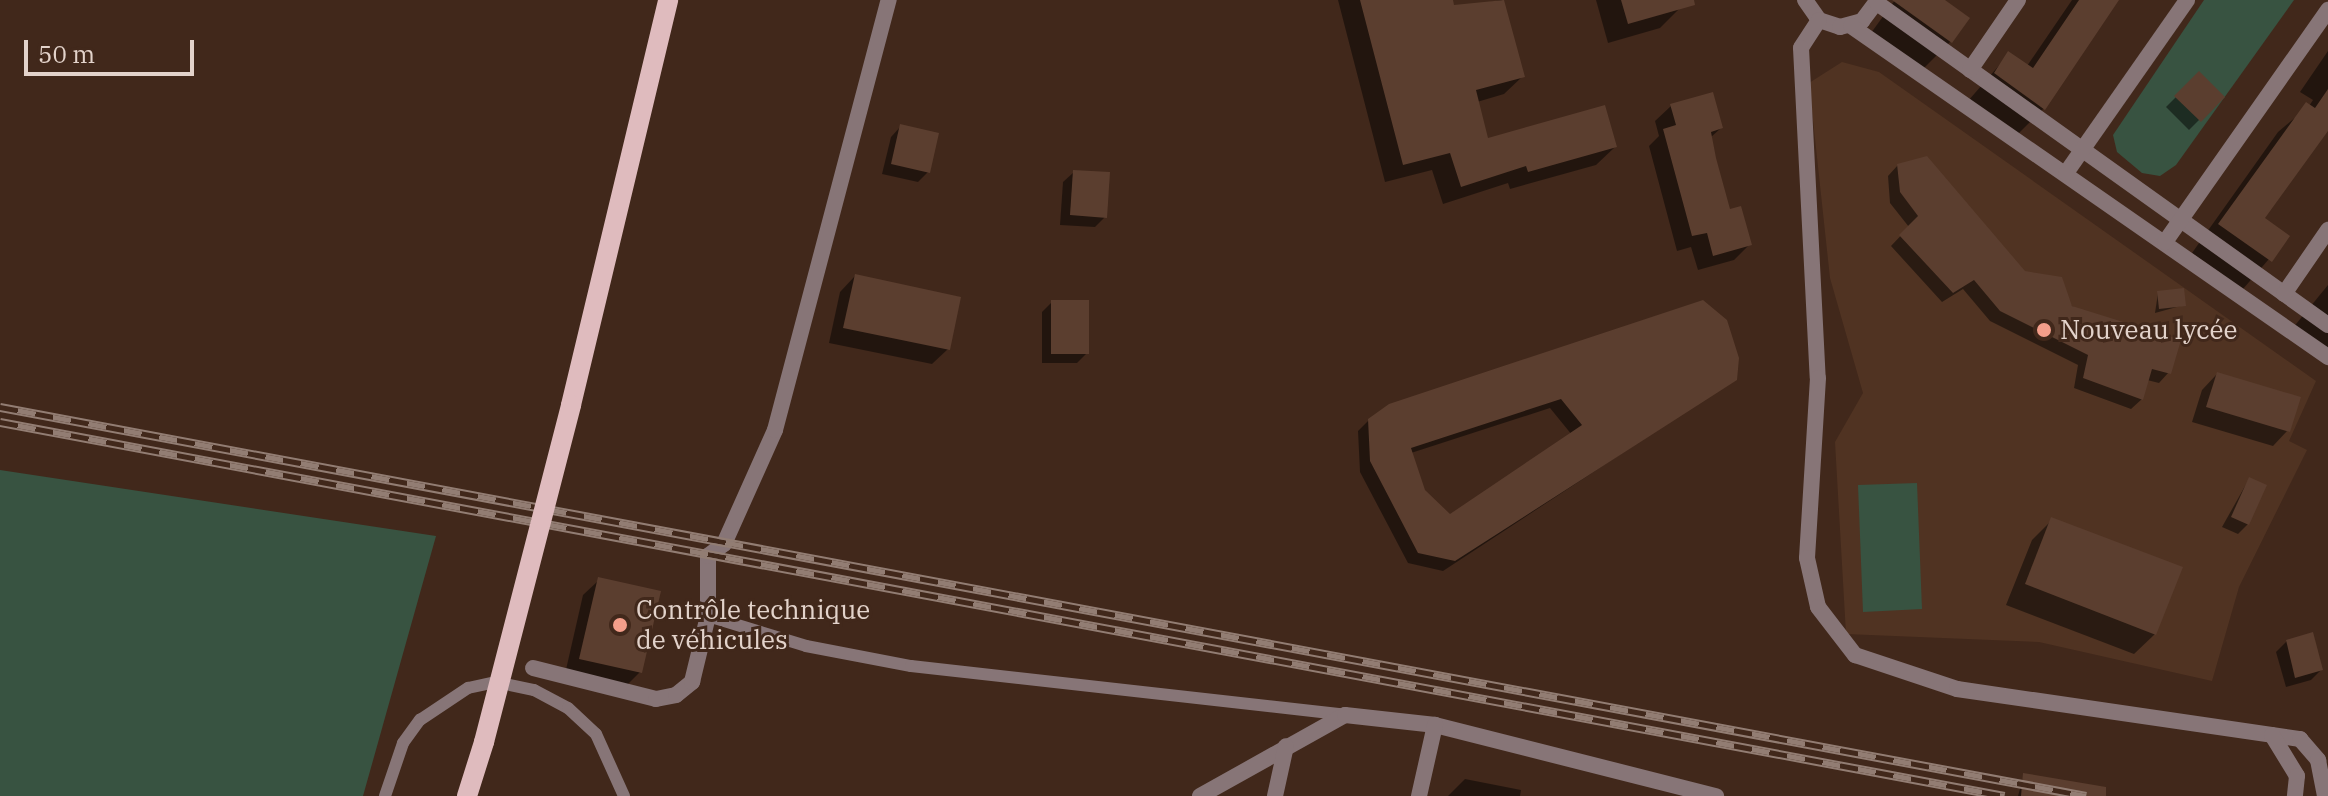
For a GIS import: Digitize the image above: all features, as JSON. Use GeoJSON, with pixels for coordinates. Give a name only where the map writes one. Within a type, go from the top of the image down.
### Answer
{"type":"FeatureCollection","features":[{"type":"Feature","properties":{"kind":"main road"},"geometry":{"type":"LineString","coordinates":[[467,796],[484,742],[571,405],[668,0]]}},
{"type":"Feature","properties":{"kind":"street"},"geometry":{"type":"LineString","coordinates":[[533,668],[666,698],[692,682],[708,616],[708,556],[724,544],[775,430],[889,0]]}},
{"type":"Feature","properties":{"kind":"street"},"geometry":{"type":"LineString","coordinates":[[1805,0],[1819,20],[1851,26],[2328,357]]}},
{"type":"Feature","properties":{"kind":"street"},"geometry":{"type":"LineString","coordinates":[[1970,70],[2018,0]]}},
{"type":"Feature","properties":{"kind":"street"},"geometry":{"type":"LineString","coordinates":[[2066,173],[2187,0]]}},
{"type":"Feature","properties":{"kind":"street"},"geometry":{"type":"LineString","coordinates":[[1851,26],[1878,2],[2176,220],[2328,325]]}},
{"type":"Feature","properties":{"kind":"street"},"geometry":{"type":"LineString","coordinates":[[2165,242],[2176,220],[2328,10]]}},
{"type":"Feature","properties":{"kind":"street"},"geometry":{"type":"LineString","coordinates":[[1819,20],[1801,48],[1818,378],[1807,558],[1818,607],[1855,655],[1957,689],[2300,739],[2318,760],[2326,791]]}},
{"type":"Feature","properties":{"kind":"street"},"geometry":{"type":"LineString","coordinates":[[2284,294],[2328,230]]}},
{"type":"Feature","properties":{"kind":"street"},"geometry":{"type":"LineString","coordinates":[[1200,796],[1345,715],[1435,725],[1693,794],[1716,796]]}},
{"type":"Feature","properties":{"kind":"street"},"geometry":{"type":"LineString","coordinates":[[1419,796],[1435,725]]}},
{"type":"Feature","properties":{"kind":"street"},"geometry":{"type":"LineString","coordinates":[[2272,735],[2297,776],[2295,796]]}},
{"type":"Feature","properties":{"kind":"street"},"geometry":{"type":"LineString","coordinates":[[1275,796],[1286,746]]}},
{"type":"Feature","properties":{"kind":"lane"},"geometry":{"type":"LineString","coordinates":[[708,616],[806,646],[911,666],[1345,715]]}},
{"type":"Feature","properties":{"kind":"lane"},"geometry":{"type":"LineString","coordinates":[[385,796],[403,743],[420,720],[468,688],[496,682],[534,690],[568,708],[596,734],[615,768],[624,796]]}},
{"type":"Feature","properties":{"kind":"shaded area","name":"Nouveau lycée"},"geometry":{"type":"Polygon","coordinates":[[[1842,62],[1879,72],[2316,381],[2289,441],[2307,450],[2239,587],[2212,681],[2039,642],[1846,634],[1835,442],[1863,393],[1830,278],[1809,83],[1842,62]]]}},
{"type":"Feature","properties":{"kind":"green space"},"geometry":{"type":"Polygon","coordinates":[[[2204,0],[2294,0],[2176,165],[2160,176],[2142,173],[2117,152],[2113,135],[2204,0]]]}},
{"type":"Feature","properties":{"kind":"green space"},"geometry":{"type":"Polygon","coordinates":[[[0,470],[436,536],[363,796],[0,796],[0,470]]]}},
{"type":"Feature","properties":{"kind":"green space"},"geometry":{"type":"Polygon","coordinates":[[[1917,483],[1922,609],[1863,612],[1858,485],[1917,483]]]}},
{"type":"Feature","properties":{"kind":"building"},"geometry":{"type":"Polygon","coordinates":[[[1360,0],[1453,0],[1454,5],[1504,0],[1525,77],[1476,90],[1488,138],[1605,105],[1617,147],[1528,172],[1526,166],[1461,187],[1450,153],[1403,165],[1360,0]]]}},
{"type":"Feature","properties":{"kind":"building"},"geometry":{"type":"Polygon","coordinates":[[[1621,0],[1694,0],[1695,5],[1628,24],[1621,0]]]}},
{"type":"Feature","properties":{"kind":"building"},"geometry":{"type":"Polygon","coordinates":[[[1892,0],[1945,0],[1970,18],[1952,43],[1892,0]]]}},
{"type":"Feature","properties":{"kind":"building"},"geometry":{"type":"Polygon","coordinates":[[[2079,0],[2119,0],[2045,110],[1994,73],[2008,51],[2033,68],[2079,0]]]}},
{"type":"Feature","properties":{"kind":"building"},"geometry":{"type":"Polygon","coordinates":[[[2199,71],[2225,97],[2201,122],[2174,96],[2199,71]]]}},
{"type":"Feature","properties":{"kind":"building"},"geometry":{"type":"Polygon","coordinates":[[[2328,89],[2328,131],[2265,218],[2290,236],[2272,262],[2218,224],[2306,102],[2315,108],[2328,89]]]}},
{"type":"Feature","properties":{"kind":"building"},"geometry":{"type":"Polygon","coordinates":[[[1713,92],[1723,128],[1711,132],[1716,158],[1730,209],[1741,206],[1752,245],[1713,256],[1707,233],[1692,236],[1663,129],[1676,125],[1670,104],[1713,92]]]}},
{"type":"Feature","properties":{"kind":"building"},"geometry":{"type":"Polygon","coordinates":[[[900,124],[939,133],[930,173],[891,164],[900,124]]]}},
{"type":"Feature","properties":{"kind":"building"},"geometry":{"type":"Polygon","coordinates":[[[1927,156],[2025,271],[2062,277],[2072,306],[2181,340],[2171,374],[2152,369],[2143,400],[2083,378],[2088,355],[2000,311],[1974,280],[1953,293],[1899,235],[1918,216],[1900,192],[1897,164],[1927,156]]]}},
{"type":"Feature","properties":{"kind":"building"},"geometry":{"type":"Polygon","coordinates":[[[1073,170],[1110,172],[1107,218],[1070,215],[1073,170]]]}},
{"type":"Feature","properties":{"kind":"building"},"geometry":{"type":"Polygon","coordinates":[[[855,274],[961,297],[950,350],[843,328],[855,274]]]}},
{"type":"Feature","properties":{"kind":"building"},"geometry":{"type":"Polygon","coordinates":[[[2184,288],[2186,306],[2159,309],[2157,291],[2184,288]]]}},
{"type":"Feature","properties":{"kind":"building"},"geometry":{"type":"Polygon","coordinates":[[[1051,300],[1089,300],[1089,354],[1051,354],[1051,300]]]}},
{"type":"Feature","properties":{"kind":"building"},"geometry":{"type":"Polygon","coordinates":[[[1703,300],[1727,320],[1739,358],[1737,380],[1455,561],[1418,553],[1370,461],[1368,419],[1389,404],[1703,300]],[[1561,399],[1411,448],[1425,490],[1450,514],[1582,425],[1561,399]]]}},
{"type":"Feature","properties":{"kind":"building"},"geometry":{"type":"Polygon","coordinates":[[[2217,372],[2301,397],[2290,432],[2206,407],[2217,372]]]}},
{"type":"Feature","properties":{"kind":"building"},"geometry":{"type":"Polygon","coordinates":[[[2249,477],[2267,485],[2249,525],[2231,517],[2249,477]]]}},
{"type":"Feature","properties":{"kind":"building"},"geometry":{"type":"Polygon","coordinates":[[[2051,517],[2183,567],[2156,635],[2025,584],[2051,517]]]}},
{"type":"Feature","properties":{"kind":"building","name":"Contrôle technique de véhicules"},"geometry":{"type":"Polygon","coordinates":[[[598,577],[661,591],[642,673],[579,659],[598,577]]]}},
{"type":"Feature","properties":{"kind":"building"},"geometry":{"type":"Polygon","coordinates":[[[2313,632],[2323,670],[2295,678],[2286,640],[2313,632]]]}},
{"type":"Feature","properties":{"kind":"building"},"geometry":{"type":"Polygon","coordinates":[[[2023,773],[2106,787],[2106,796],[2021,796],[2023,773]]]}},
{"type":"Feature","properties":{"kind":"railway"},"geometry":{"type":"LineString","coordinates":[[0,407],[2086,796]]}},
{"type":"Feature","properties":{"kind":"railway"},"geometry":{"type":"LineString","coordinates":[[0,422],[2004,796]]}},
{"type":"Feature","properties":{"kind":"place","name":"Nouveau lycée"},"geometry":{"type":"Point","coordinates":[2044,330]}},
{"type":"Feature","properties":{"kind":"place","name":"Contrôle technique de véhicules"},"geometry":{"type":"Point","coordinates":[620,625]}}]}
